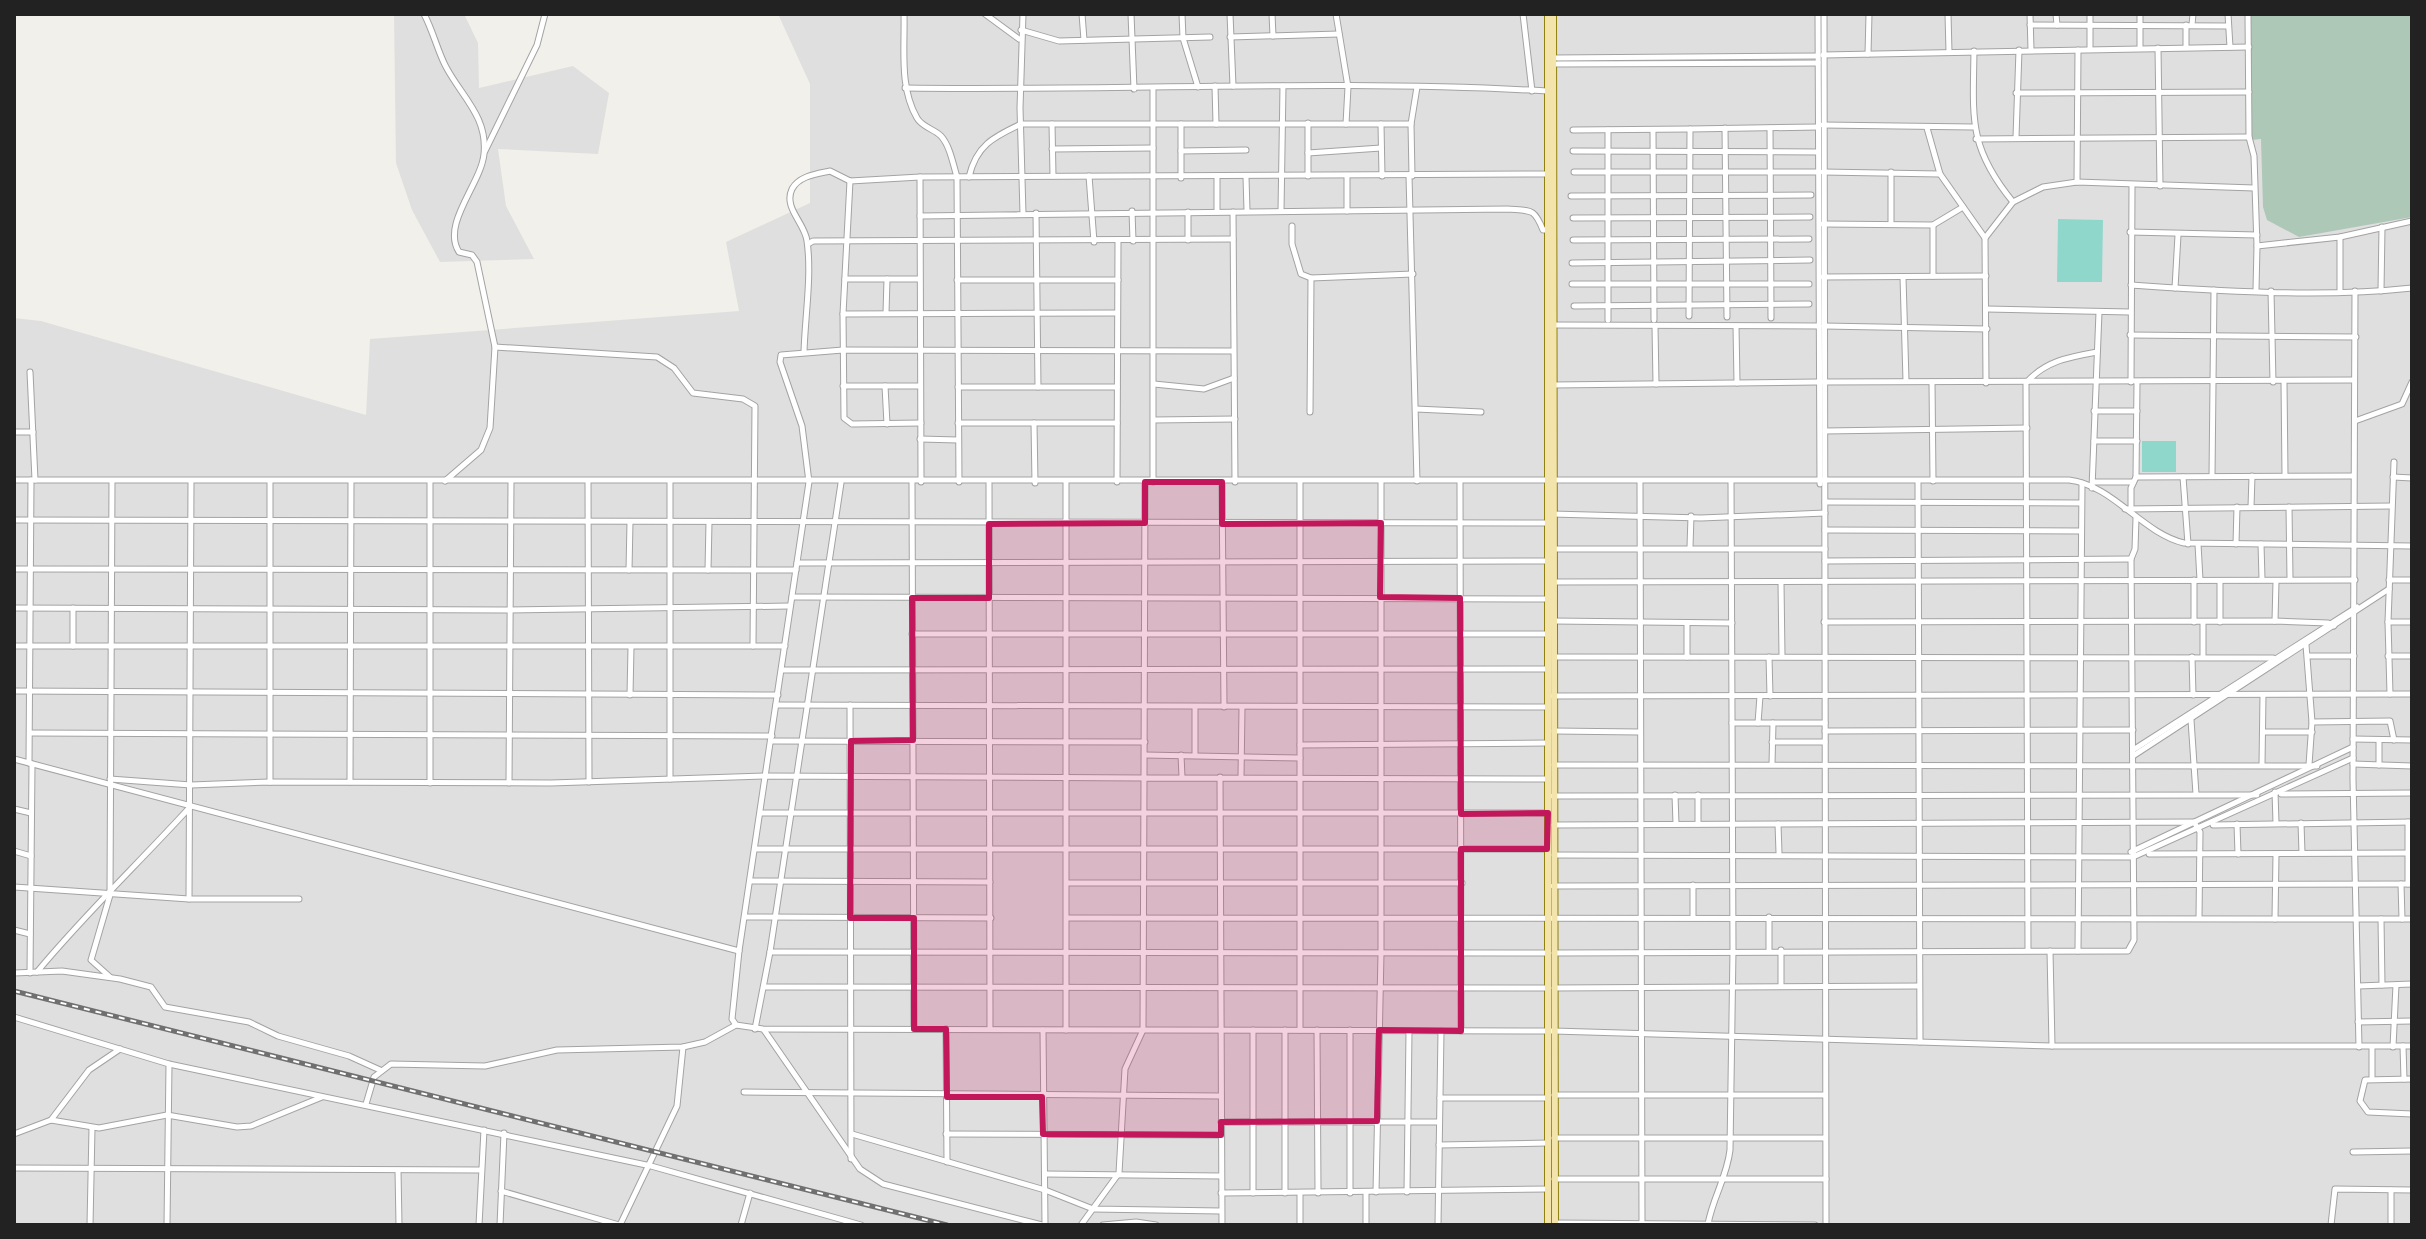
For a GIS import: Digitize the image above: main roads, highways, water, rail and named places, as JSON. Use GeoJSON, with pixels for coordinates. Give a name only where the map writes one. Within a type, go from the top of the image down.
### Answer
{"type":"FeatureCollection","features":[{"type":"Feature","properties":{"kind":"main road"},"geometry":{"type":"LineString","coordinates":[[1551,14],[1550,482],[1553,657],[1547,743],[1547,849],[1551,919],[1551,1140],[1548,1189],[1552,1224]]}},
{"type":"Feature","properties":{"kind":"main road"},"geometry":{"type":"LineString","coordinates":[[1550,696],[1547,669],[1547,523],[1553,325],[1547,91],[1551,14]]}},
{"type":"Feature","properties":{"kind":"main road"},"geometry":{"type":"LineString","coordinates":[[1550,707],[1554,825],[1551,919]]}},
{"type":"Feature","properties":{"kind":"main road"},"geometry":{"type":"LineString","coordinates":[[1551,1140],[1554,1179],[1552,1224]]}},
{"type":"Feature","properties":{"kind":"railway"},"geometry":{"type":"LineString","coordinates":[[14,991],[947,1225]]}}]}
